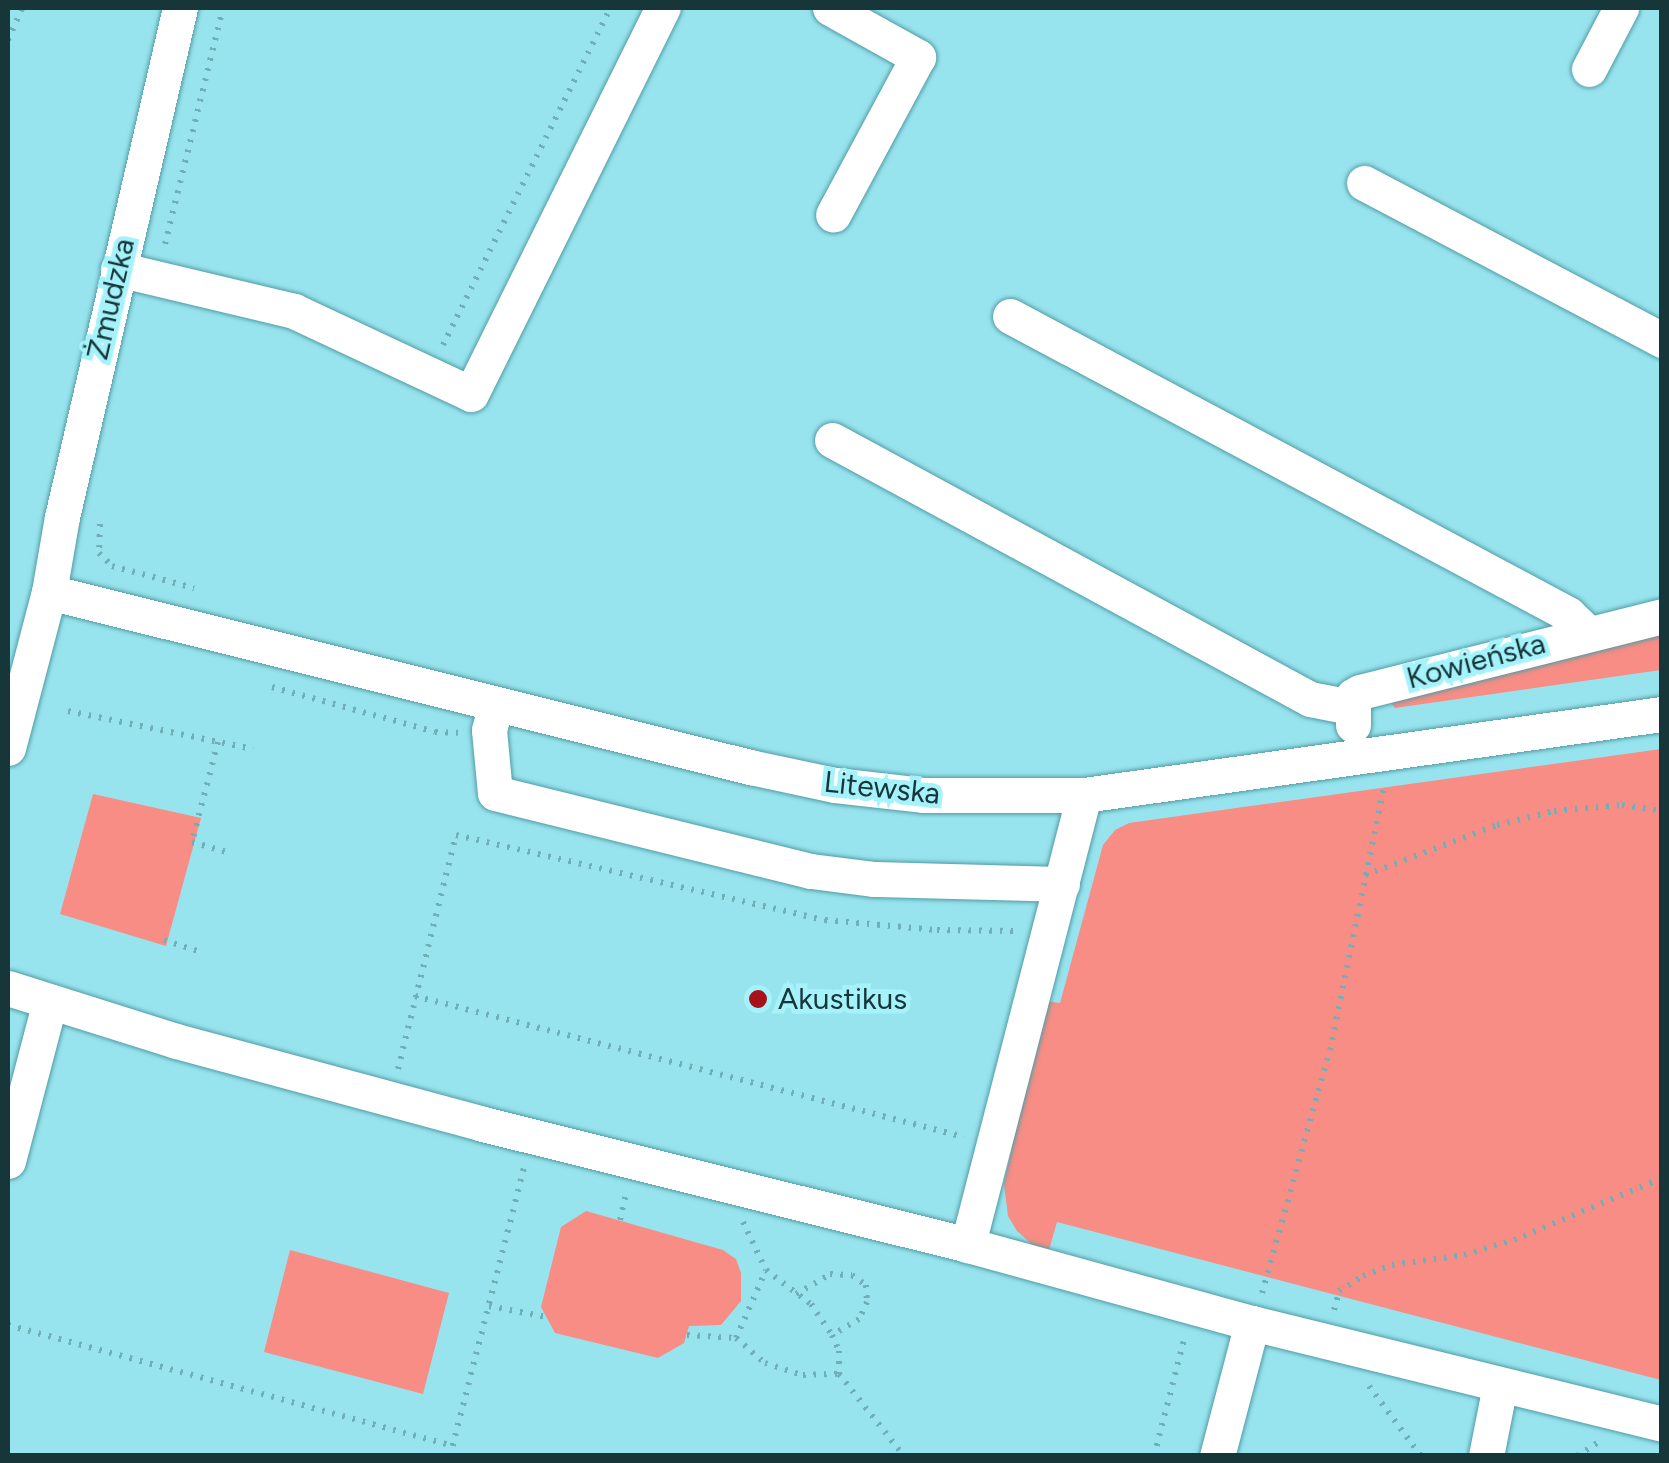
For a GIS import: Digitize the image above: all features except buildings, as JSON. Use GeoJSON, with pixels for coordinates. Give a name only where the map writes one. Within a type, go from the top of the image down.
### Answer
{"type":"FeatureCollection","features":[{"type":"Feature","properties":{"kind":"street","name":"Żmudzka"},"geometry":{"type":"LineString","coordinates":[[8,748],[49,592],[118,269],[180,8]]}},
{"type":"Feature","properties":{"kind":"street"},"geometry":{"type":"LineString","coordinates":[[118,269],[294,310],[472,394],[663,8]]}},
{"type":"Feature","properties":{"kind":"street"},"geometry":{"type":"LineString","coordinates":[[830,8],[918,57],[834,215]]}},
{"type":"Feature","properties":{"kind":"street"},"geometry":{"type":"LineString","coordinates":[[1589,69],[1622,8]]}},
{"type":"Feature","properties":{"kind":"street"},"geometry":{"type":"LineString","coordinates":[[1364,183],[1662,340]]}},
{"type":"Feature","properties":{"kind":"street"},"geometry":{"type":"LineString","coordinates":[[1010,316],[1568,614],[1588,632]]}},
{"type":"Feature","properties":{"kind":"street"},"geometry":{"type":"LineString","coordinates":[[832,440],[1310,699],[1350,707],[1369,756]]}},
{"type":"Feature","properties":{"kind":"street","name":"Litewska"},"geometry":{"type":"LineString","coordinates":[[49,592],[118,607],[492,717],[835,785],[924,795],[1084,795],[1662,714]]}},
{"type":"Feature","properties":{"kind":"street","name":"Kowieńska"},"geometry":{"type":"LineString","coordinates":[[1350,707],[1353,696],[1360,692],[1662,616]]}},
{"type":"Feature","properties":{"kind":"street"},"geometry":{"type":"LineString","coordinates":[[492,717],[495,793],[811,871],[874,879],[1062,884]]}},
{"type":"Feature","properties":{"kind":"street"},"geometry":{"type":"LineString","coordinates":[[968,1245],[1084,795]]}},
{"type":"Feature","properties":{"kind":"street"},"geometry":{"type":"LineString","coordinates":[[8,988],[391,1099],[968,1245],[1252,1323],[1662,1424]]}},
{"type":"Feature","properties":{"kind":"street"},"geometry":{"type":"LineString","coordinates":[[8,1161],[50,1001]]}},
{"type":"Feature","properties":{"kind":"street"},"geometry":{"type":"LineString","coordinates":[[1217,1456],[1252,1323]]}},
{"type":"Feature","properties":{"kind":"street"},"geometry":{"type":"LineString","coordinates":[[1486,1456],[1500,1385]]}},
{"type":"Feature","properties":{"kind":"path"},"geometry":{"type":"LineString","coordinates":[[8,40],[22,8]]}},
{"type":"Feature","properties":{"kind":"path"},"geometry":{"type":"LineString","coordinates":[[429,373],[610,8]]}},
{"type":"Feature","properties":{"kind":"path"},"geometry":{"type":"LineString","coordinates":[[127,571],[202,590]]}},
{"type":"Feature","properties":{"kind":"path"},"geometry":{"type":"LineString","coordinates":[[269,686],[435,732],[492,717]]}},
{"type":"Feature","properties":{"kind":"path"},"geometry":{"type":"LineString","coordinates":[[68,712],[252,750]]}},
{"type":"Feature","properties":{"kind":"path"},"geometry":{"type":"LineString","coordinates":[[218,742],[192,842],[226,852]]}},
{"type":"Feature","properties":{"kind":"path"},"geometry":{"type":"LineString","coordinates":[[1252,1323],[1330,1050],[1383,792],[1369,756]]}},
{"type":"Feature","properties":{"kind":"path"},"geometry":{"type":"LineString","coordinates":[[1365,875],[1497,824],[1554,810],[1622,805],[1662,811]]}},
{"type":"Feature","properties":{"kind":"path"},"geometry":{"type":"LineString","coordinates":[[391,1099],[456,835],[825,920],[937,930],[1050,931]]}},
{"type":"Feature","properties":{"kind":"path"},"geometry":{"type":"LineString","coordinates":[[164,940],[200,952]]}},
{"type":"Feature","properties":{"kind":"path"},"geometry":{"type":"LineString","coordinates":[[415,996],[994,1145]]}},
{"type":"Feature","properties":{"kind":"path"},"geometry":{"type":"LineString","coordinates":[[450,1456],[532,1136]]}},
{"type":"Feature","properties":{"kind":"path"},"geometry":{"type":"LineString","coordinates":[[1421,1456],[1339,1344],[1339,1292],[1363,1276],[1392,1265],[1464,1255],[1514,1240],[1662,1178]]}},
{"type":"Feature","properties":{"kind":"path"},"geometry":{"type":"LineString","coordinates":[[739,1189],[744,1227],[766,1270],[810,1304],[839,1351],[839,1374],[904,1456]]}},
{"type":"Feature","properties":{"kind":"path"},"geometry":{"type":"LineString","coordinates":[[736,1338],[766,1270]]}},
{"type":"Feature","properties":{"kind":"path"},"geometry":{"type":"LineString","coordinates":[[796,1294],[830,1274],[852,1276],[866,1285],[867,1302],[860,1319],[832,1335]]}},
{"type":"Feature","properties":{"kind":"path"},"geometry":{"type":"LineString","coordinates":[[488,1306],[546,1316]]}},
{"type":"Feature","properties":{"kind":"path"},"geometry":{"type":"LineString","coordinates":[[1154,1456],[1192,1306]]}},
{"type":"Feature","properties":{"kind":"path"},"geometry":{"type":"LineString","coordinates":[[8,1325],[452,1446]]}},
{"type":"Feature","properties":{"kind":"path"},"geometry":{"type":"LineString","coordinates":[[687,1334],[736,1338],[765,1364],[803,1376],[839,1374]]}},
{"type":"Feature","properties":{"kind":"shaded area"},"geometry":{"type":"Polygon","coordinates":[[[1661,626],[1661,670],[1395,708],[1392,704],[1413,685],[1661,626]]]}},
{"type":"Feature","properties":{"kind":"shaded area"},"geometry":{"type":"Polygon","coordinates":[[[1661,749],[1661,1380],[1057,1222],[1049,1250],[1033,1245],[1017,1231],[1008,1216],[1004,1184],[1044,1001],[1060,1003],[1103,845],[1115,830],[1129,823],[1661,749]]]}},
{"type":"Feature","properties":{"kind":"shaded area"},"geometry":{"type":"Polygon","coordinates":[[[93,794],[201,818],[166,946],[60,914],[93,794]]]}},
{"type":"Feature","properties":{"kind":"shaded area"},"geometry":{"type":"Polygon","coordinates":[[[586,1211],[723,1250],[736,1259],[741,1273],[741,1301],[721,1325],[689,1326],[684,1343],[658,1358],[555,1333],[541,1307],[561,1227],[586,1211]]]}},
{"type":"Feature","properties":{"kind":"shaded area"},"geometry":{"type":"Polygon","coordinates":[[[290,1250],[449,1293],[423,1394],[264,1352],[290,1250]]]}},
{"type":"Feature","properties":{"kind":"place","name":"Akustikus"},"geometry":{"type":"Point","coordinates":[758,999]}}]}
